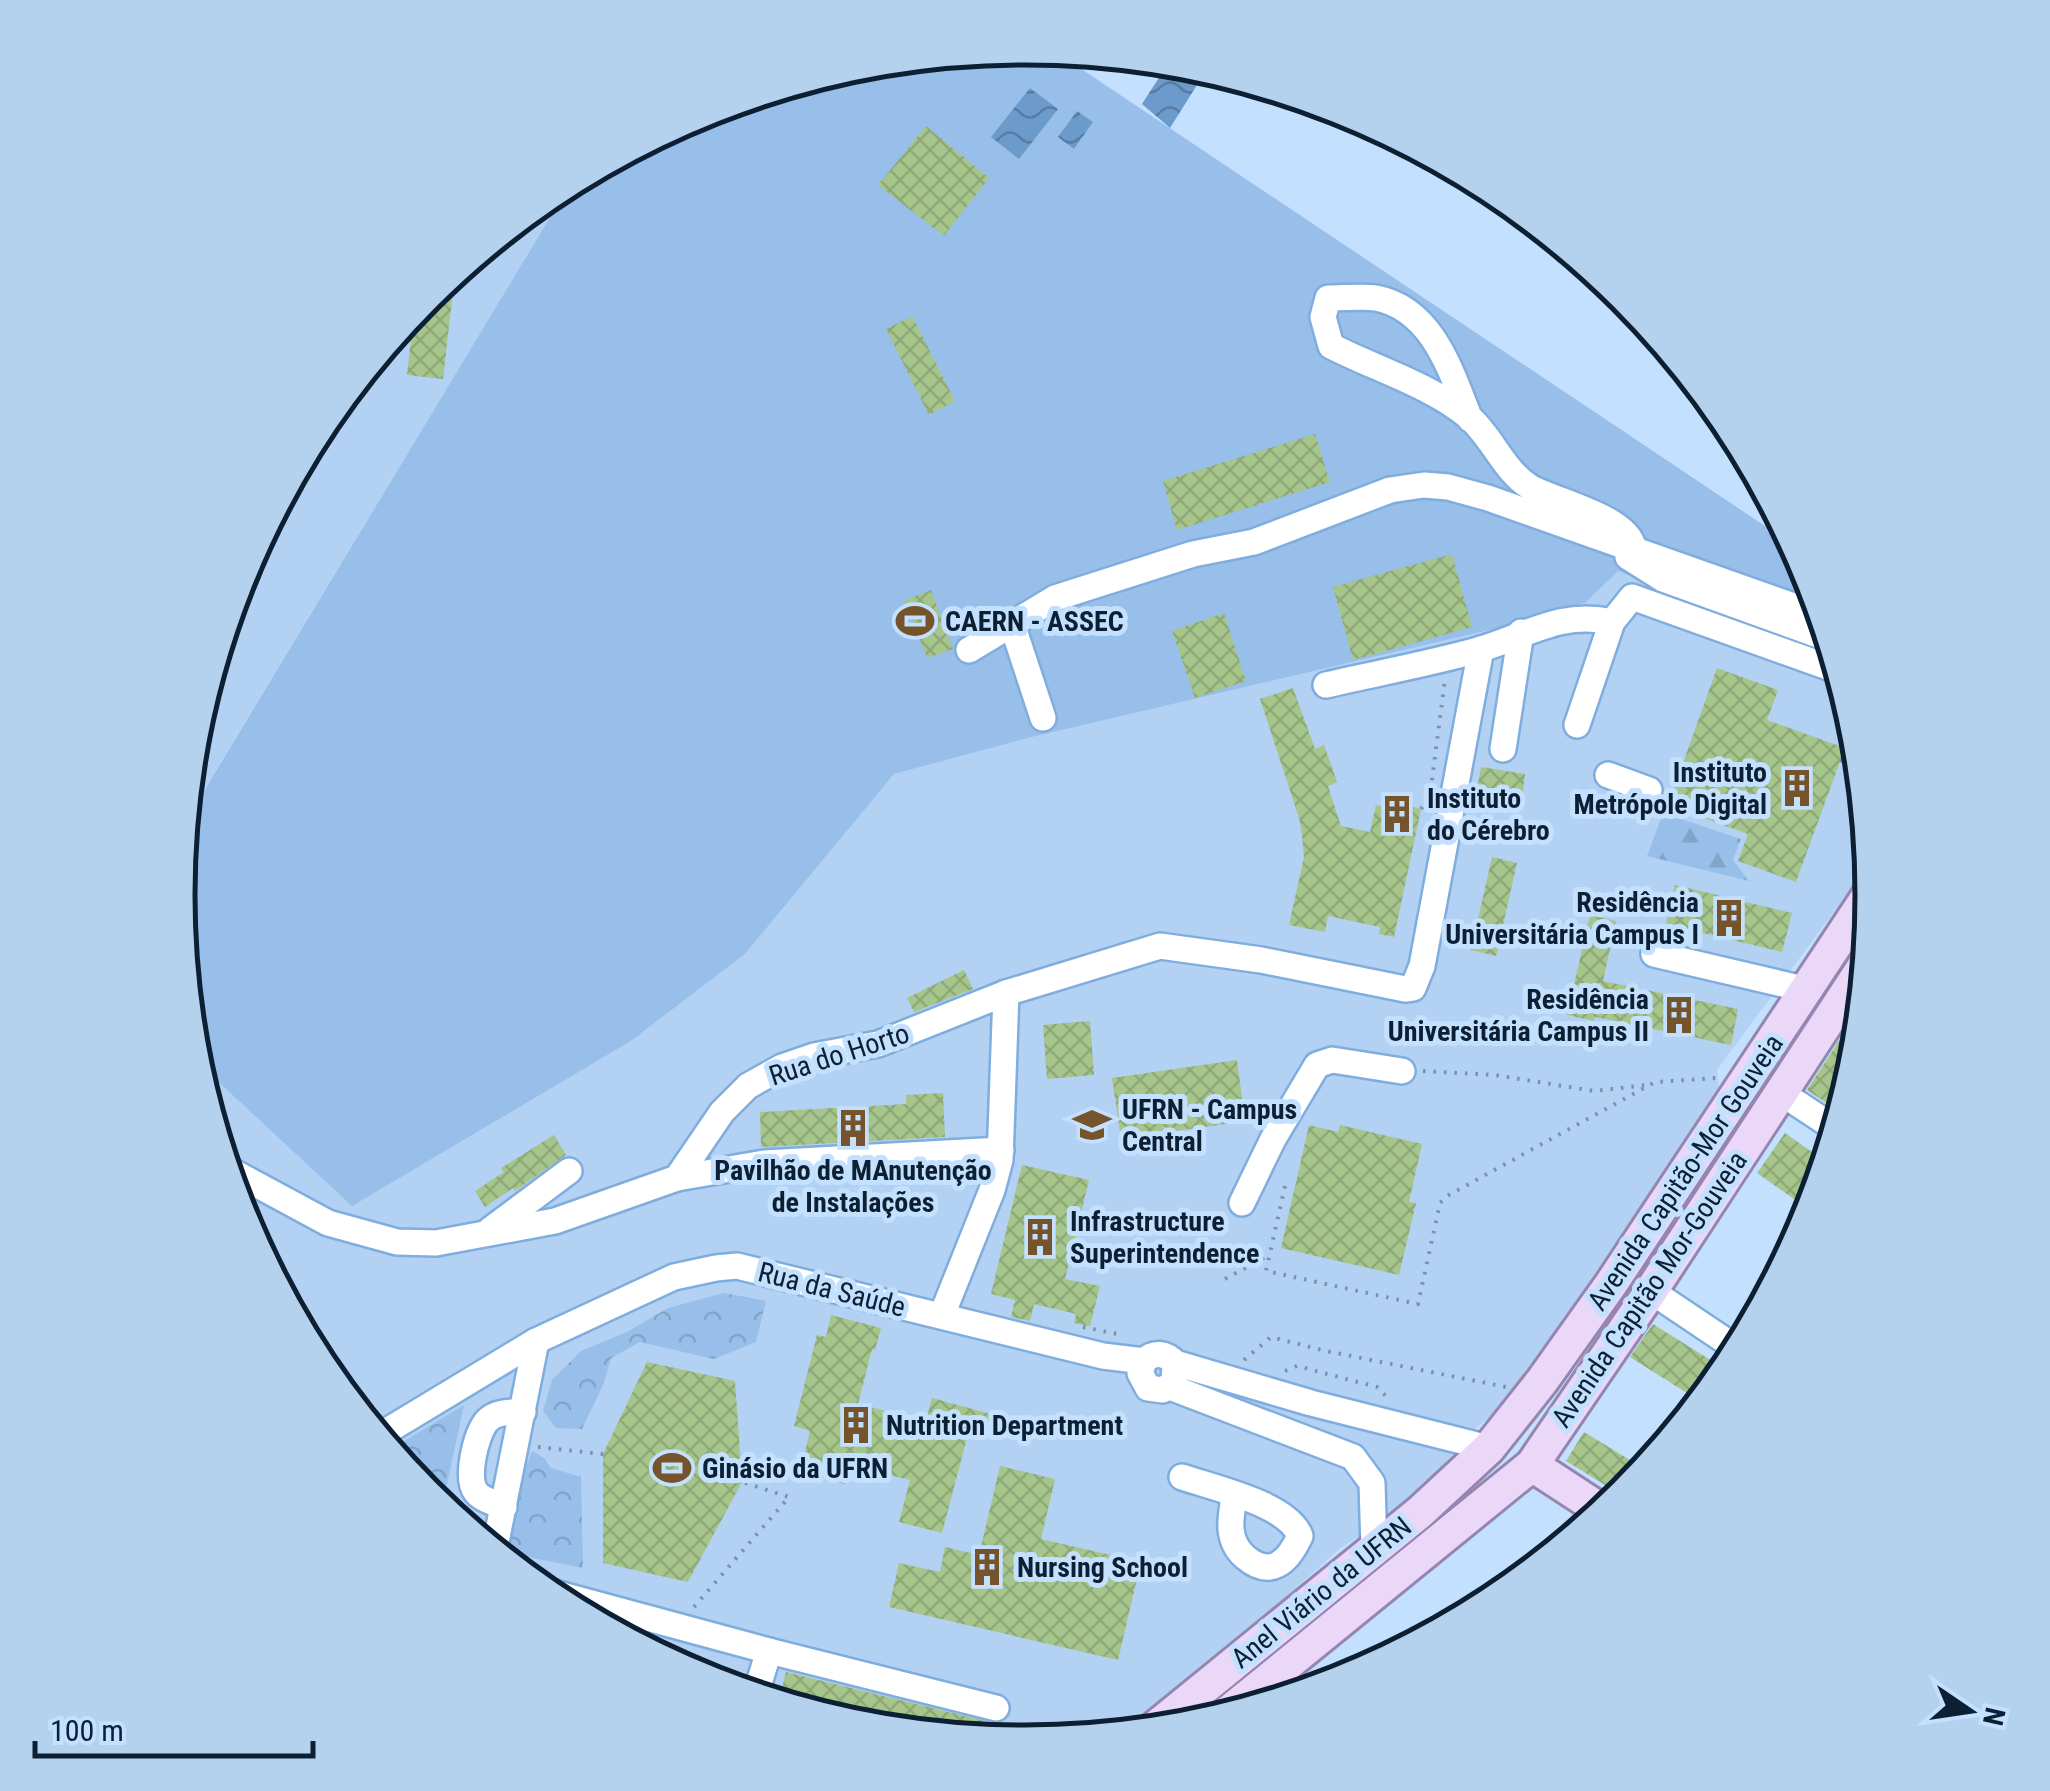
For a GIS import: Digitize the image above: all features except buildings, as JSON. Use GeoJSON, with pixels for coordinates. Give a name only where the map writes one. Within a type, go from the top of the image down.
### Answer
{"type":"FeatureCollection","features":[{"type":"Feature","properties":{"kind":"main road","name":"Avenida Capitão-Mor Gouveia"},"geometry":{"type":"LineString","coordinates":[[1489,1448],[1518,1415],[1611,1284],[1855,916]]}},
{"type":"Feature","properties":{"kind":"main road","name":"Avenida Capitão Mor-Gouveia"},"geometry":{"type":"LineString","coordinates":[[1532,1465],[1850,987]]}},
{"type":"Feature","properties":{"kind":"main road","name":"Anel Viário da UFRN"},"geometry":{"type":"LineString","coordinates":[[1173,1712],[1456,1481],[1489,1448]]}},
{"type":"Feature","properties":{"kind":"main road","name":"Anel Viário da UFRN"},"geometry":{"type":"LineString","coordinates":[[1249,1695],[1532,1465]]}},
{"type":"Feature","properties":{"kind":"main road"},"geometry":{"type":"LineString","coordinates":[[1532,1465],[1591,1503]]}},
{"type":"Feature","properties":{"kind":"street"},"geometry":{"type":"LineString","coordinates":[[1470,418],[1434,395],[1331,346],[1323,317],[1328,298],[1376,298],[1403,308],[1425,325],[1470,418],[1526,484],[1620,526],[1630,537],[1633,554],[1662,580],[1812,633]]}},
{"type":"Feature","properties":{"kind":"street"},"geometry":{"type":"LineString","coordinates":[[969,650],[1055,598],[1193,554],[1254,542],[1408,486],[1448,487],[1488,498],[1633,554],[1804,610]]}},
{"type":"Feature","properties":{"kind":"street"},"geometry":{"type":"LineString","coordinates":[[1577,724],[1612,622],[1632,597],[1822,666]]}},
{"type":"Feature","properties":{"kind":"street"},"geometry":{"type":"LineString","coordinates":[[1326,685],[1482,649],[1521,632],[1579,617],[1612,622]]}},
{"type":"Feature","properties":{"kind":"street"},"geometry":{"type":"LineString","coordinates":[[1012,624],[1043,718]]}},
{"type":"Feature","properties":{"kind":"street"},"geometry":{"type":"LineString","coordinates":[[1503,750],[1521,632]]}},
{"type":"Feature","properties":{"kind":"street","name":"Rua do Horto"},"geometry":{"type":"LineString","coordinates":[[678,1178],[722,1112],[748,1086],[782,1067],[814,1056],[878,1044],[1006,993],[1160,946],[1261,960],[1405,990],[1412,988],[1422,966],[1482,649]]}},
{"type":"Feature","properties":{"kind":"street"},"geometry":{"type":"LineString","coordinates":[[1608,776],[1650,790]]}},
{"type":"Feature","properties":{"kind":"street"},"geometry":{"type":"LineString","coordinates":[[1654,954],[1808,990]]}},
{"type":"Feature","properties":{"kind":"street"},"geometry":{"type":"LineString","coordinates":[[942,1316],[992,1190],[1001,1150],[1006,993]]}},
{"type":"Feature","properties":{"kind":"street"},"geometry":{"type":"LineString","coordinates":[[1242,1203],[1272,1138],[1316,1065],[1332,1060],[1402,1070]]}},
{"type":"Feature","properties":{"kind":"street"},"geometry":{"type":"LineString","coordinates":[[1780,1092],[1824,1121]]}},
{"type":"Feature","properties":{"kind":"street"},"geometry":{"type":"LineString","coordinates":[[245,1178],[328,1223],[366,1236],[436,1243],[554,1221],[678,1178],[764,1164],[1001,1150]]}},
{"type":"Feature","properties":{"kind":"street"},"geometry":{"type":"LineString","coordinates":[[486,1234],[520,1204],[568,1171]]}},
{"type":"Feature","properties":{"kind":"street","name":"Rua da Saúde"},"geometry":{"type":"LineString","coordinates":[[389,1429],[536,1341],[674,1277],[737,1266],[1103,1356],[1144,1361],[1140,1372],[1148,1388],[1163,1390],[1172,1375]]}},
{"type":"Feature","properties":{"kind":"street"},"geometry":{"type":"LineString","coordinates":[[1651,1291],[1726,1341]]}},
{"type":"Feature","properties":{"kind":"street"},"geometry":{"type":"LineString","coordinates":[[497,1537],[536,1341]]}},
{"type":"Feature","properties":{"kind":"street","name":"Rua da Saúde"},"geometry":{"type":"LineString","coordinates":[[1172,1375],[1258,1388],[1489,1448]]}},
{"type":"Feature","properties":{"kind":"street","name":"Rua da Saúde"},"geometry":{"type":"LineString","coordinates":[[1172,1375],[1352,1457],[1372,1483],[1374,1549]]}},
{"type":"Feature","properties":{"kind":"street"},"geometry":{"type":"LineString","coordinates":[[504,1507],[477,1494],[471,1481],[478,1439],[487,1420],[502,1412],[523,1412]]}},
{"type":"Feature","properties":{"kind":"street"},"geometry":{"type":"LineString","coordinates":[[1182,1477],[1234,1496]]}},
{"type":"Feature","properties":{"kind":"street"},"geometry":{"type":"LineString","coordinates":[[590,1602],[996,1708]]}},
{"type":"Feature","properties":{"kind":"street"},"geometry":{"type":"LineString","coordinates":[[759,1682],[769,1651]]}},
{"type":"Feature","properties":{"kind":"path"},"geometry":{"type":"LineString","coordinates":[[1840,760],[1844,761]]}},
{"type":"Feature","properties":{"kind":"path"},"geometry":{"type":"LineString","coordinates":[[1402,1070],[1495,1075],[1594,1091],[1668,1079],[1711,1079]]}},
{"type":"Feature","properties":{"kind":"path"},"geometry":{"type":"LineString","coordinates":[[1284,1186],[1266,1271],[1418,1304],[1440,1204],[1448,1196],[1651,1084]]}},
{"type":"Feature","properties":{"kind":"path"},"geometry":{"type":"LineString","coordinates":[[1225,1280],[1269,1255]]}},
{"type":"Feature","properties":{"kind":"path"},"geometry":{"type":"LineString","coordinates":[[1074,1329],[1085,1327],[1126,1336]]}},
{"type":"Feature","properties":{"kind":"path"},"geometry":{"type":"LineString","coordinates":[[1234,1358],[1244,1360],[1271,1336],[1361,1359],[1516,1388]]}},
{"type":"Feature","properties":{"kind":"path"},"geometry":{"type":"LineString","coordinates":[[1282,1372],[1296,1366],[1377,1387],[1391,1402]]}},
{"type":"Feature","properties":{"kind":"path"},"geometry":{"type":"LineString","coordinates":[[552,1450],[602,1454]]}},
{"type":"Feature","properties":{"kind":"path"},"geometry":{"type":"LineString","coordinates":[[678,1626],[789,1497],[742,1482]]}},
{"type":"Feature","properties":{"kind":"shaded area"},"geometry":{"type":"Polygon","coordinates":[[[553,213],[201,796],[210,733],[239,629],[280,528],[306,480],[334,434],[401,348],[477,271],[553,213]]]}},
{"type":"Feature","properties":{"kind":"shaded area","name":"UFRN - Campus Central"},"geometry":{"type":"Polygon","coordinates":[[[1618,570],[1815,641],[1840,733],[1856,883],[1717,1070],[1719,1092],[1516,1389],[1454,1446],[1449,1469],[1393,1516],[1342,1547],[1150,1716],[1025,1726],[917,1719],[810,1698],[707,1663],[658,1640],[610,1615],[519,1554],[438,1483],[366,1401],[334,1357],[280,1263],[239,1162],[215,1079],[352,1205],[631,1041],[745,954],[894,774],[1584,604],[1618,570]]]}},
{"type":"Feature","properties":{"kind":"green space","name":"CAERN - ASSEC"},"geometry":{"type":"Polygon","coordinates":[[[1025,65],[1078,67],[1771,530],[1815,641],[1618,571],[1585,603],[1498,628],[1032,737],[894,774],[745,954],[631,1041],[352,1206],[215,1079],[196,950],[196,841],[201,796],[553,213],[610,176],[707,128],[808,94],[928,71],[1025,65]]]}},
{"type":"Feature","properties":{"kind":"green space"},"geometry":{"type":"Polygon","coordinates":[[[1663,813],[1741,839],[1733,860],[1749,881],[1647,856],[1663,813]]]}},
{"type":"Feature","properties":{"kind":"green space"},"geometry":{"type":"Polygon","coordinates":[[[724,1293],[766,1301],[756,1342],[714,1359],[640,1342],[611,1358],[582,1429],[556,1428],[543,1411],[552,1380],[581,1351],[627,1332],[668,1308],[724,1293]]]}},
{"type":"Feature","properties":{"kind":"green space"},"geometry":{"type":"Polygon","coordinates":[[[464,1405],[446,1490],[401,1443],[464,1405]]]}},
{"type":"Feature","properties":{"kind":"green space"},"geometry":{"type":"Polygon","coordinates":[[[532,1451],[551,1468],[581,1477],[583,1568],[521,1556],[509,1546],[517,1491],[532,1451]]]}},
{"type":"Feature","properties":{"kind":"water"},"geometry":{"type":"Polygon","coordinates":[[[1160,76],[1198,83],[1170,128],[1142,104],[1160,76]]]}},
{"type":"Feature","properties":{"kind":"water"},"geometry":{"type":"Polygon","coordinates":[[[1030,88],[1058,109],[1019,159],[991,137],[1030,88]]]}},
{"type":"Feature","properties":{"kind":"water"},"geometry":{"type":"Polygon","coordinates":[[[1077,111],[1093,122],[1074,149],[1058,137],[1077,111]]]}},
{"type":"Feature","properties":{"kind":"place","name":"CAERN - ASSEC"},"geometry":{"type":"Point","coordinates":[915,621]}},
{"type":"Feature","properties":{"kind":"place","name":"Instituto Metrópole Digital"},"geometry":{"type":"Point","coordinates":[1797,788]}},
{"type":"Feature","properties":{"kind":"place","name":"Instituto do Cérebro"},"geometry":{"type":"Point","coordinates":[1397,814]}},
{"type":"Feature","properties":{"kind":"place","name":"Residência Universitária Campus I"},"geometry":{"type":"Point","coordinates":[1729,918]}},
{"type":"Feature","properties":{"kind":"place","name":"Residência Universitária Campus II"},"geometry":{"type":"Point","coordinates":[1679,1015]}},
{"type":"Feature","properties":{"kind":"place","name":"UFRN - Campus Central"},"geometry":{"type":"Point","coordinates":[1092,1125]}},
{"type":"Feature","properties":{"kind":"place","name":"Pavilhão de MAnutenção de Instalações"},"geometry":{"type":"Point","coordinates":[853,1128]}},
{"type":"Feature","properties":{"kind":"place","name":"Infrastructure Superintendence"},"geometry":{"type":"Point","coordinates":[1040,1237]}},
{"type":"Feature","properties":{"kind":"place","name":"Nutrition Department"},"geometry":{"type":"Point","coordinates":[856,1425]}},
{"type":"Feature","properties":{"kind":"place","name":"Ginásio da UFRN"},"geometry":{"type":"Point","coordinates":[672,1468]}},
{"type":"Feature","properties":{"kind":"place","name":"Nursing School"},"geometry":{"type":"Point","coordinates":[987,1567]}}]}
